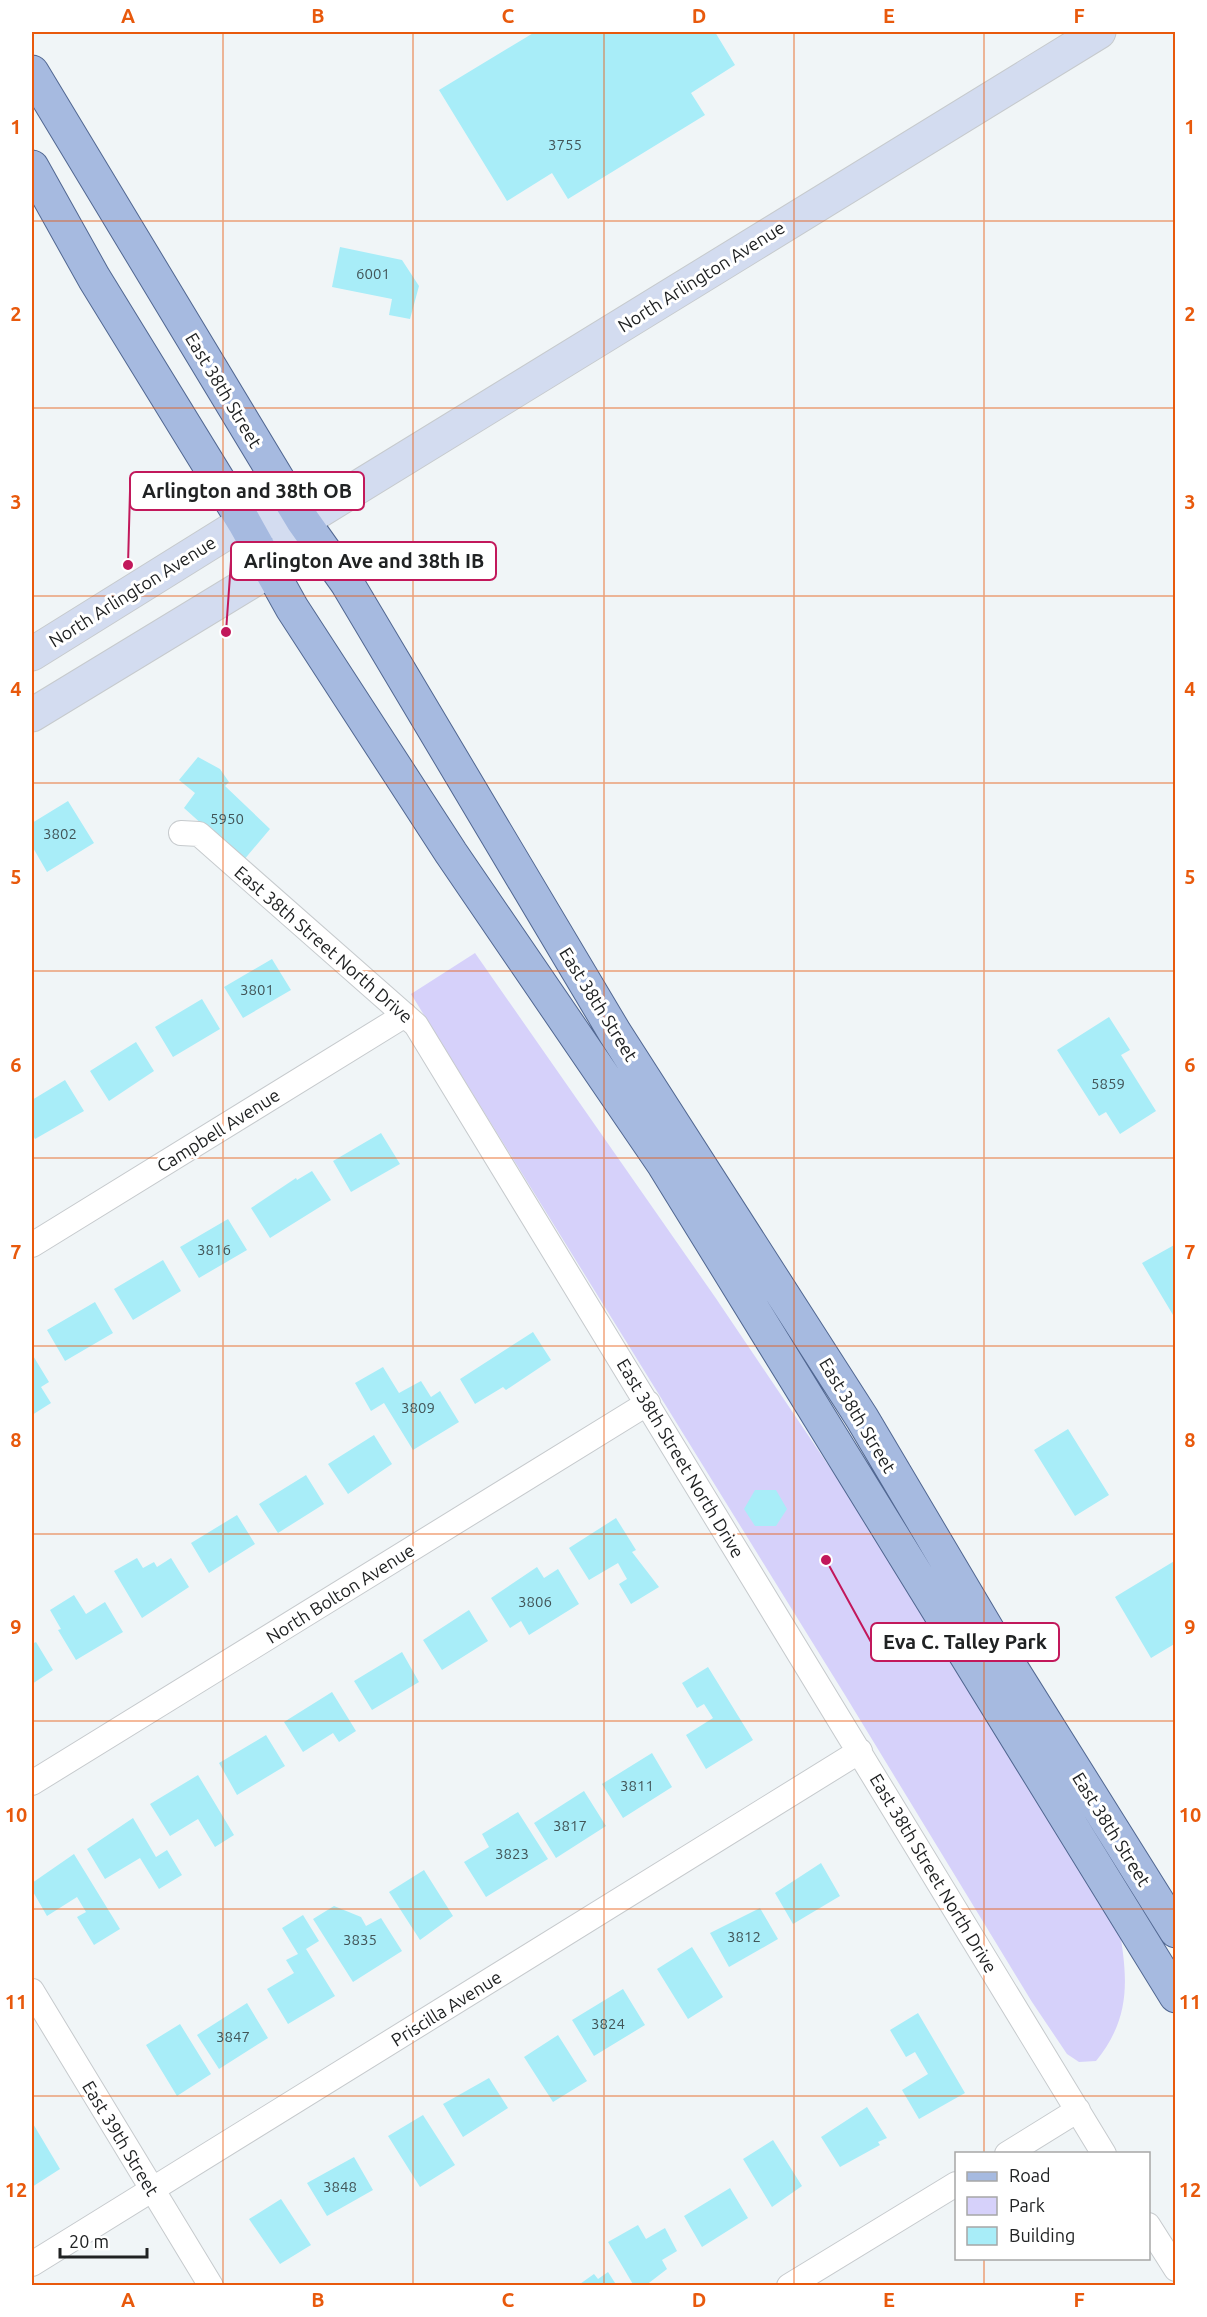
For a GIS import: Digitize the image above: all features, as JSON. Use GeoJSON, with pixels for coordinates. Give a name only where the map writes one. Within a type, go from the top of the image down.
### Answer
{"type":"FeatureCollection","features":[{"type":"Feature","properties":{"kind":"main road","name":"North Arlington Avenue"},"geometry":{"type":"LineString","coordinates":[[32,715],[272,569],[303,521],[1099,32]]}},
{"type":"Feature","properties":{"kind":"main road","name":"East 38th Street"},"geometry":{"type":"LineString","coordinates":[[32,72],[303,521],[347,583],[615,1033],[862,1418],[990,1634],[1176,1931]]}},
{"type":"Feature","properties":{"kind":"main road","name":"East 38th Street"},"geometry":{"type":"LineString","coordinates":[[32,166],[94,278],[244,522],[292,608],[451,853],[664,1165],[1176,1996]]}},
{"type":"Feature","properties":{"kind":"main road"},"geometry":{"type":"LineString","coordinates":[[244,522],[303,521]]}},
{"type":"Feature","properties":{"kind":"main road","name":"North Arlington Avenue"},"geometry":{"type":"LineString","coordinates":[[32,654],[244,522]]}},
{"type":"Feature","properties":{"kind":"street","name":"East 38th Street North Drive"},"geometry":{"type":"LineString","coordinates":[[181,833],[199,834],[416,1025],[1103,2152]]}},
{"type":"Feature","properties":{"kind":"street","name":"Campbell Avenue"},"geometry":{"type":"LineString","coordinates":[[32,1245],[405,1015]]}},
{"type":"Feature","properties":{"kind":"street","name":"North Bolton Avenue"},"geometry":{"type":"LineString","coordinates":[[32,1783],[648,1403]]}},
{"type":"Feature","properties":{"kind":"street","name":"Priscilla Avenue"},"geometry":{"type":"LineString","coordinates":[[32,2264],[860,1751]]}},
{"type":"Feature","properties":{"kind":"street","name":"East 39th Street"},"geometry":{"type":"LineString","coordinates":[[32,1991],[211,2286]]}},
{"type":"Feature","properties":{"kind":"street"},"geometry":{"type":"LineString","coordinates":[[1010,2152],[1078,2110]]}},
{"type":"Feature","properties":{"kind":"street"},"geometry":{"type":"LineString","coordinates":[[789,2286],[955,2185]]}},
{"type":"Feature","properties":{"kind":"street"},"geometry":{"type":"LineString","coordinates":[[1150,2227],[1176,2269]]}},
{"type":"Feature","properties":{"kind":"green space"},"geometry":{"type":"Polygon","coordinates":[[[475,953],[715,1297],[932,1619],[1119,1927],[1124,1964],[1124,1997],[1116,2029],[1096,2061],[1079,2062],[1067,2054],[1032,2002],[845,1695],[411,994],[475,953]]]}},
{"type":"Feature","properties":{"kind":"building"},"geometry":{"type":"Polygon","coordinates":[[[535,32],[715,32],[735,65],[691,93],[705,115],[568,199],[552,173],[507,201],[439,90],[535,32]]]}},
{"type":"Feature","properties":{"kind":"building"},"geometry":{"type":"Polygon","coordinates":[[[340,247],[402,260],[419,286],[410,319],[389,315],[392,299],[332,287],[340,247]]]}},
{"type":"Feature","properties":{"kind":"building"},"geometry":{"type":"Polygon","coordinates":[[[198,757],[220,769],[229,782],[225,786],[270,829],[243,861],[184,808],[195,793],[179,780],[198,757]]]}},
{"type":"Feature","properties":{"kind":"building"},"geometry":{"type":"Polygon","coordinates":[[[68,801],[94,843],[47,872],[32,846],[32,823],[68,801]]]}},
{"type":"Feature","properties":{"kind":"building"},"geometry":{"type":"Polygon","coordinates":[[[272,959],[291,990],[243,1018],[224,987],[272,959]]]}},
{"type":"Feature","properties":{"kind":"building"},"geometry":{"type":"Polygon","coordinates":[[[202,999],[220,1029],[173,1057],[155,1027],[202,999]]]}},
{"type":"Feature","properties":{"kind":"building"},"geometry":{"type":"Polygon","coordinates":[[[1109,1017],[1130,1050],[1121,1055],[1156,1111],[1120,1134],[1106,1112],[1099,1116],[1057,1050],[1109,1017]]]}},
{"type":"Feature","properties":{"kind":"building"},"geometry":{"type":"Polygon","coordinates":[[[136,1042],[154,1071],[109,1101],[90,1071],[136,1042]]]}},
{"type":"Feature","properties":{"kind":"building"},"geometry":{"type":"Polygon","coordinates":[[[65,1080],[84,1111],[35,1139],[32,1133],[32,1100],[65,1080]]]}},
{"type":"Feature","properties":{"kind":"building"},"geometry":{"type":"Polygon","coordinates":[[[381,1133],[400,1164],[351,1192],[333,1161],[381,1133]]]}},
{"type":"Feature","properties":{"kind":"building"},"geometry":{"type":"Polygon","coordinates":[[[312,1171],[331,1200],[270,1238],[251,1208],[296,1178],[297,1180],[312,1171]]]}},
{"type":"Feature","properties":{"kind":"building"},"geometry":{"type":"Polygon","coordinates":[[[228,1219],[247,1250],[199,1278],[180,1247],[228,1219]]]}},
{"type":"Feature","properties":{"kind":"building"},"geometry":{"type":"Polygon","coordinates":[[[1176,1244],[1176,1320],[1142,1263],[1176,1244]]]}},
{"type":"Feature","properties":{"kind":"building"},"geometry":{"type":"Polygon","coordinates":[[[163,1260],[181,1291],[133,1320],[114,1289],[163,1260]]]}},
{"type":"Feature","properties":{"kind":"building"},"geometry":{"type":"Polygon","coordinates":[[[95,1302],[113,1333],[65,1361],[47,1330],[95,1302]]]}},
{"type":"Feature","properties":{"kind":"building"},"geometry":{"type":"Polygon","coordinates":[[[533,1332],[551,1360],[506,1390],[503,1387],[475,1404],[460,1379],[533,1332]]]}},
{"type":"Feature","properties":{"kind":"building"},"geometry":{"type":"Polygon","coordinates":[[[32,1354],[49,1382],[41,1387],[51,1403],[32,1415],[32,1354]]]}},
{"type":"Feature","properties":{"kind":"building"},"geometry":{"type":"Polygon","coordinates":[[[383,1367],[399,1393],[421,1381],[431,1397],[440,1391],[459,1422],[413,1450],[384,1403],[371,1411],[355,1383],[383,1367]]]}},
{"type":"Feature","properties":{"kind":"building"},"geometry":{"type":"Polygon","coordinates":[[[1068,1429],[1109,1495],[1075,1516],[1034,1450],[1068,1429]]]}},
{"type":"Feature","properties":{"kind":"building"},"geometry":{"type":"Polygon","coordinates":[[[374,1435],[392,1464],[348,1494],[328,1464],[374,1435]]]}},
{"type":"Feature","properties":{"kind":"building"},"geometry":{"type":"Polygon","coordinates":[[[306,1475],[324,1504],[278,1533],[259,1504],[306,1475]]]}},
{"type":"Feature","properties":{"kind":"building"},"geometry":{"type":"Polygon","coordinates":[[[755,1490],[776,1490],[787,1509],[776,1526],[755,1526],[744,1509],[755,1490]]]}},
{"type":"Feature","properties":{"kind":"building"},"geometry":{"type":"Polygon","coordinates":[[[237,1515],[255,1544],[209,1573],[191,1543],[237,1515]]]}},
{"type":"Feature","properties":{"kind":"building"},"geometry":{"type":"Polygon","coordinates":[[[616,1518],[636,1550],[632,1552],[659,1587],[631,1604],[619,1584],[627,1579],[618,1563],[589,1580],[569,1548],[616,1518]]]}},
{"type":"Feature","properties":{"kind":"building"},"geometry":{"type":"Polygon","coordinates":[[[137,1558],[143,1568],[154,1562],[157,1567],[171,1558],[189,1587],[142,1618],[114,1571],[137,1558]]]}},
{"type":"Feature","properties":{"kind":"building"},"geometry":{"type":"Polygon","coordinates":[[[1176,1560],[1176,1643],[1151,1658],[1115,1597],[1176,1560]]]}},
{"type":"Feature","properties":{"kind":"building"},"geometry":{"type":"Polygon","coordinates":[[[537,1567],[544,1578],[558,1569],[579,1604],[529,1635],[521,1621],[510,1628],[491,1598],[537,1567]]]}},
{"type":"Feature","properties":{"kind":"building"},"geometry":{"type":"Polygon","coordinates":[[[74,1595],[86,1614],[105,1602],[123,1632],[76,1660],[58,1630],[61,1629],[50,1610],[74,1595]]]}},
{"type":"Feature","properties":{"kind":"building"},"geometry":{"type":"Polygon","coordinates":[[[469,1610],[488,1641],[442,1670],[423,1640],[469,1610]]]}},
{"type":"Feature","properties":{"kind":"building"},"geometry":{"type":"Polygon","coordinates":[[[36,1642],[53,1670],[32,1684],[32,1644],[36,1642]]]}},
{"type":"Feature","properties":{"kind":"building"},"geometry":{"type":"Polygon","coordinates":[[[402,1652],[419,1682],[372,1710],[354,1681],[402,1652]]]}},
{"type":"Feature","properties":{"kind":"building"},"geometry":{"type":"Polygon","coordinates":[[[708,1667],[753,1740],[706,1769],[686,1735],[713,1718],[704,1704],[697,1708],[682,1683],[708,1667]]]}},
{"type":"Feature","properties":{"kind":"building"},"geometry":{"type":"Polygon","coordinates":[[[332,1692],[356,1731],[339,1742],[333,1733],[303,1752],[284,1722],[332,1692]]]}},
{"type":"Feature","properties":{"kind":"building"},"geometry":{"type":"Polygon","coordinates":[[[266,1735],[285,1766],[237,1795],[219,1763],[266,1735]]]}},
{"type":"Feature","properties":{"kind":"building"},"geometry":{"type":"Polygon","coordinates":[[[652,1753],[672,1787],[623,1818],[602,1784],[652,1753]]]}},
{"type":"Feature","properties":{"kind":"building"},"geometry":{"type":"Polygon","coordinates":[[[198,1775],[234,1835],[215,1847],[198,1819],[170,1836],[150,1804],[198,1775]]]}},
{"type":"Feature","properties":{"kind":"building"},"geometry":{"type":"Polygon","coordinates":[[[584,1791],[606,1826],[556,1858],[534,1823],[584,1791]]]}},
{"type":"Feature","properties":{"kind":"building"},"geometry":{"type":"Polygon","coordinates":[[[518,1812],[548,1859],[486,1897],[464,1862],[489,1847],[482,1834],[518,1812]]]}},
{"type":"Feature","properties":{"kind":"building"},"geometry":{"type":"Polygon","coordinates":[[[133,1818],[156,1857],[167,1850],[182,1875],[159,1889],[140,1858],[105,1879],[87,1849],[133,1818]]]}},
{"type":"Feature","properties":{"kind":"building"},"geometry":{"type":"Polygon","coordinates":[[[74,1854],[120,1929],[94,1945],[77,1917],[86,1912],[77,1897],[47,1916],[32,1890],[32,1883],[74,1854]]]}},
{"type":"Feature","properties":{"kind":"building"},"geometry":{"type":"Polygon","coordinates":[[[821,1863],[840,1896],[793,1924],[775,1893],[821,1863]]]}},
{"type":"Feature","properties":{"kind":"building"},"geometry":{"type":"Polygon","coordinates":[[[424,1870],[453,1916],[420,1940],[389,1892],[424,1870]]]}},
{"type":"Feature","properties":{"kind":"building"},"geometry":{"type":"Polygon","coordinates":[[[334,1906],[361,1917],[366,1926],[381,1918],[402,1951],[353,1982],[313,1919],[334,1906]]]}},
{"type":"Feature","properties":{"kind":"building"},"geometry":{"type":"Polygon","coordinates":[[[760,1908],[778,1939],[729,1967],[710,1933],[760,1908]]]}},
{"type":"Feature","properties":{"kind":"building"},"geometry":{"type":"Polygon","coordinates":[[[303,1915],[319,1941],[306,1949],[335,1996],[288,2024],[267,1989],[294,1973],[286,1960],[298,1954],[282,1928],[303,1915]]]}},
{"type":"Feature","properties":{"kind":"building"},"geometry":{"type":"Polygon","coordinates":[[[692,1947],[723,1997],[688,2019],[657,1969],[692,1947]]]}},
{"type":"Feature","properties":{"kind":"building"},"geometry":{"type":"Polygon","coordinates":[[[623,1989],[645,2025],[594,2056],[572,2020],[623,1989]]]}},
{"type":"Feature","properties":{"kind":"building"},"geometry":{"type":"Polygon","coordinates":[[[247,2003],[268,2038],[219,2069],[197,2035],[247,2003]]]}},
{"type":"Feature","properties":{"kind":"building"},"geometry":{"type":"Polygon","coordinates":[[[918,2013],[965,2093],[919,2119],[902,2090],[928,2074],[915,2052],[906,2057],[890,2030],[918,2013]]]}},
{"type":"Feature","properties":{"kind":"building"},"geometry":{"type":"Polygon","coordinates":[[[180,2024],[211,2074],[177,2096],[146,2045],[180,2024]]]}},
{"type":"Feature","properties":{"kind":"building"},"geometry":{"type":"Polygon","coordinates":[[[558,2035],[587,2081],[553,2102],[524,2057],[558,2035]]]}},
{"type":"Feature","properties":{"kind":"building"},"geometry":{"type":"Polygon","coordinates":[[[489,2078],[508,2108],[463,2137],[443,2104],[489,2078]]]}},
{"type":"Feature","properties":{"kind":"building"},"geometry":{"type":"Polygon","coordinates":[[[867,2107],[887,2138],[878,2142],[880,2145],[840,2167],[821,2137],[867,2107]]]}},
{"type":"Feature","properties":{"kind":"building"},"geometry":{"type":"Polygon","coordinates":[[[423,2115],[455,2165],[420,2187],[388,2136],[423,2115]]]}},
{"type":"Feature","properties":{"kind":"building"},"geometry":{"type":"Polygon","coordinates":[[[32,2122],[60,2169],[32,2187],[32,2122]]]}},
{"type":"Feature","properties":{"kind":"building"},"geometry":{"type":"Polygon","coordinates":[[[773,2140],[802,2186],[772,2207],[743,2159],[773,2140]]]}},
{"type":"Feature","properties":{"kind":"building"},"geometry":{"type":"Polygon","coordinates":[[[354,2157],[373,2190],[327,2216],[307,2183],[354,2157]]]}},
{"type":"Feature","properties":{"kind":"building"},"geometry":{"type":"Polygon","coordinates":[[[730,2188],[748,2218],[702,2247],[684,2216],[730,2188]]]}},
{"type":"Feature","properties":{"kind":"building"},"geometry":{"type":"Polygon","coordinates":[[[281,2199],[311,2245],[280,2264],[249,2219],[281,2199]]]}},
{"type":"Feature","properties":{"kind":"building"},"geometry":{"type":"Polygon","coordinates":[[[638,2225],[646,2239],[665,2228],[677,2251],[662,2260],[667,2269],[645,2286],[634,2286],[608,2242],[638,2225]]]}},
{"type":"Feature","properties":{"kind":"building"},"geometry":{"type":"Polygon","coordinates":[[[608,2272],[617,2286],[577,2286],[594,2274],[598,2279],[608,2272]]]}},
{"type":"Feature","properties":{"kind":"place","name":"Arlington and 38th OB"},"geometry":{"type":"Point","coordinates":[128,565]}},
{"type":"Feature","properties":{"kind":"place","name":"Arlington Ave and 38th IB"},"geometry":{"type":"Point","coordinates":[226,632]}},
{"type":"Feature","properties":{"kind":"place","name":"Eva C. Talley Park"},"geometry":{"type":"Point","coordinates":[826,1560]}}]}
